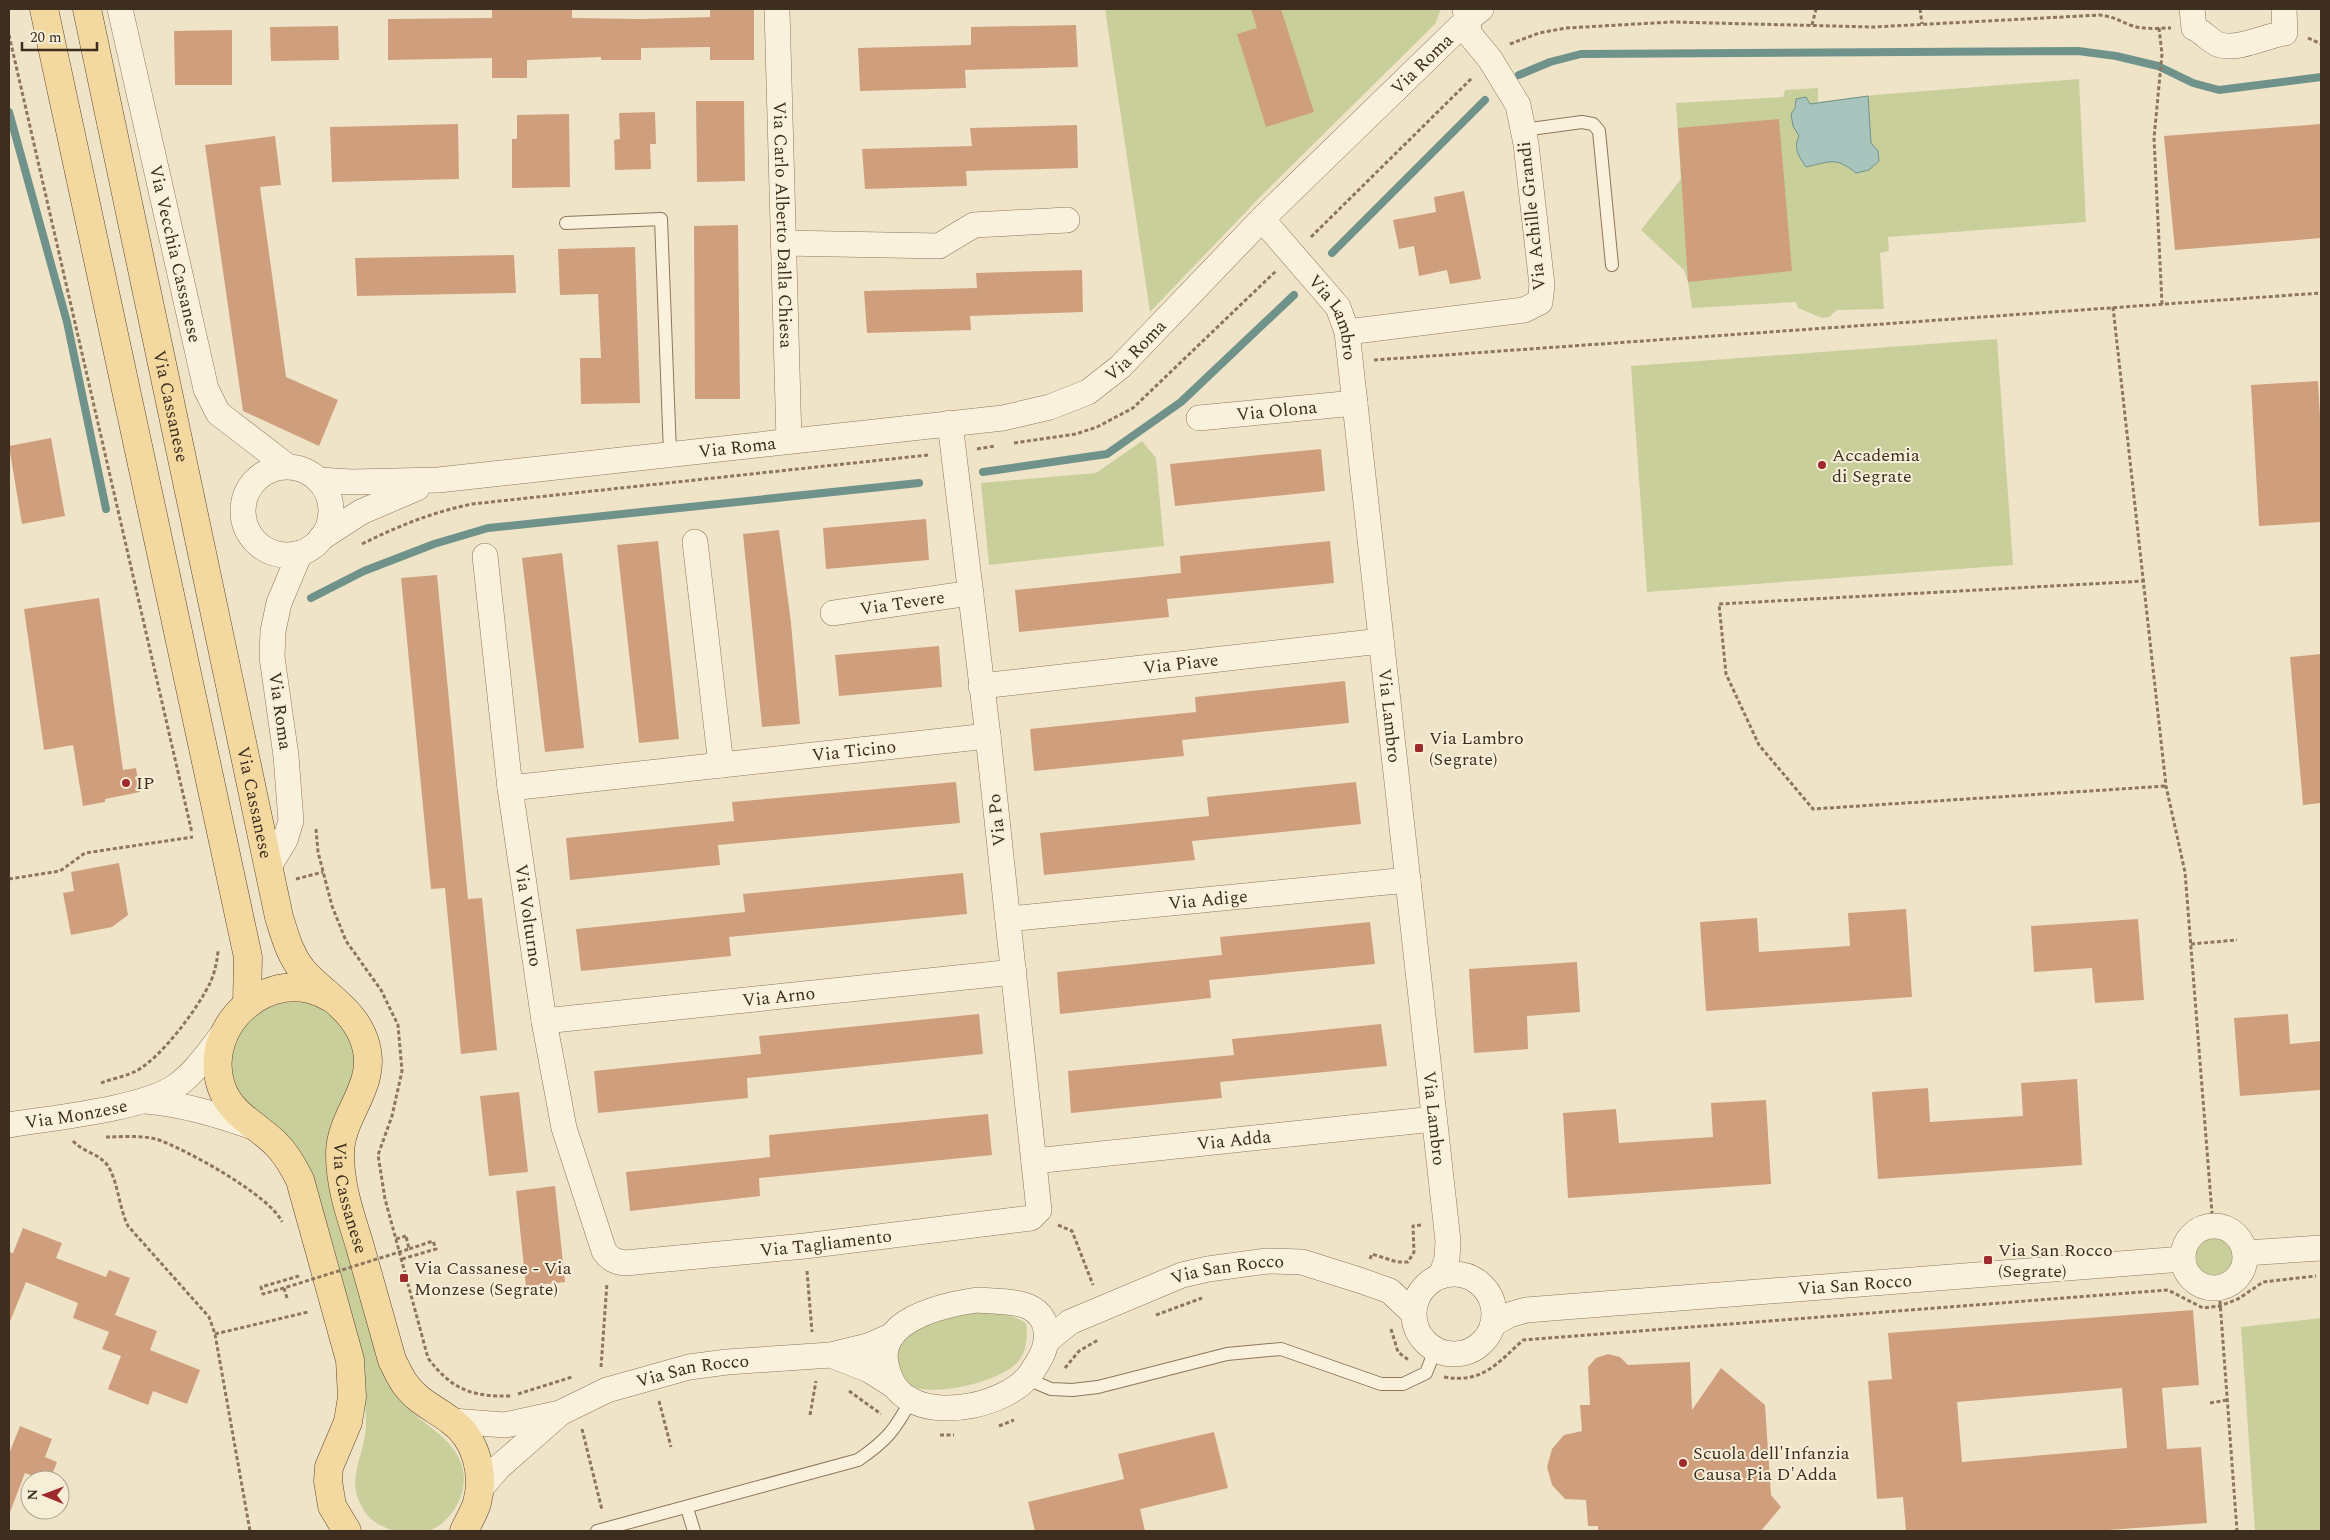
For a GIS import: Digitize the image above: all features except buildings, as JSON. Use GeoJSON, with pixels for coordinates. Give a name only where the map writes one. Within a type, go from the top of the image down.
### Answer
{"type":"FeatureCollection","features":[{"type":"Feature","properties":{"kind":"main road"},"geometry":{"type":"LineString","coordinates":[[44,9],[248,957],[247,1003]]}},
{"type":"Feature","properties":{"kind":"main road","name":"Via Cassanese"},"geometry":{"type":"LineString","coordinates":[[87,9],[279,917],[289,948],[303,971],[349,1012],[358,1026],[367,1048],[368,1070],[360,1097],[343,1131],[340,1152],[344,1190],[392,1360],[405,1385],[426,1406],[452,1421],[462,1431],[479,1465],[480,1489],[476,1505],[465,1528]]}},
{"type":"Feature","properties":{"kind":"main road"},"geometry":{"type":"LineString","coordinates":[[336,1002],[312,990],[292,988],[272,991],[247,1003],[237,1013],[225,1031],[218,1058],[221,1085],[233,1109],[250,1126],[277,1145],[291,1163],[300,1180],[350,1360],[351,1405],[348,1422],[329,1467],[328,1482],[332,1506],[347,1531]]}},
{"type":"Feature","properties":{"kind":"street","name":"Via Vecchia Cassanese"},"geometry":{"type":"LineString","coordinates":[[120,9],[206,389],[218,413],[287,466]]}},
{"type":"Feature","properties":{"kind":"street","name":"Via Carlo Alberto Dalla Chiesa"},"geometry":{"type":"LineString","coordinates":[[777,9],[789,441]]}},
{"type":"Feature","properties":{"kind":"street"},"geometry":{"type":"LineString","coordinates":[[2192,9],[2194,28],[2202,31],[2218,45],[2229,46],[2285,33],[2284,9]]}},
{"type":"Feature","properties":{"kind":"street","name":"Via Roma"},"geometry":{"type":"LineString","coordinates":[[319,480],[352,482],[438,480],[670,453],[1004,418],[1050,407],[1088,392],[1120,367],[1262,219],[1471,12]]}},
{"type":"Feature","properties":{"kind":"street","name":"Via Achille Grandi"},"geometry":{"type":"LineString","coordinates":[[1347,332],[1524,310],[1540,302],[1542,285],[1523,130],[1518,105],[1490,59],[1470,35],[1471,12]]}},
{"type":"Feature","properties":{"kind":"street","name":"Via Lambro"},"geometry":{"type":"LineString","coordinates":[[1262,219],[1338,307],[1347,332],[1447,1232],[1447,1259],[1433,1281]]}},
{"type":"Feature","properties":{"kind":"street"},"geometry":{"type":"LineString","coordinates":[[783,242],[939,246],[974,225],[1067,220]]}},
{"type":"Feature","properties":{"kind":"street","name":"Via Olona"},"geometry":{"type":"LineString","coordinates":[[1199,418],[1355,403]]}},
{"type":"Feature","properties":{"kind":"street","name":"Via Po"},"geometry":{"type":"LineString","coordinates":[[950,424],[988,736],[1014,972],[1039,1210],[1035,1215]]}},
{"type":"Feature","properties":{"kind":"street"},"geometry":{"type":"LineString","coordinates":[[287,466],[304,470],[319,480],[326,490],[330,509],[328,527],[321,538],[308,550],[285,555],[270,552],[253,538],[243,518],[244,502],[249,488],[258,476],[272,469],[287,466]]}},
{"type":"Feature","properties":{"kind":"street","name":"Via Roma"},"geometry":{"type":"LineString","coordinates":[[321,538],[369,508],[394,496],[438,480]]}},
{"type":"Feature","properties":{"kind":"street"},"geometry":{"type":"LineString","coordinates":[[695,542],[721,765]]}},
{"type":"Feature","properties":{"kind":"street","name":"Via Roma"},"geometry":{"type":"LineString","coordinates":[[268,868],[285,840],[292,821],[286,756],[272,657],[273,631],[279,603],[300,553]]}},
{"type":"Feature","properties":{"kind":"street","name":"Via Volturno"},"geometry":{"type":"LineString","coordinates":[[484,556],[510,788],[544,1021],[564,1128],[604,1252],[612,1260]]}},
{"type":"Feature","properties":{"kind":"street","name":"Via Tevere"},"geometry":{"type":"LineString","coordinates":[[833,612],[971,593]]}},
{"type":"Feature","properties":{"kind":"street","name":"Via Piave"},"geometry":{"type":"LineString","coordinates":[[981,686],[1382,641]]}},
{"type":"Feature","properties":{"kind":"street","name":"Via Ticino"},"geometry":{"type":"LineString","coordinates":[[510,788],[988,736]]}},
{"type":"Feature","properties":{"kind":"street","name":"Via Adige"},"geometry":{"type":"LineString","coordinates":[[1008,919],[1408,880]]}},
{"type":"Feature","properties":{"kind":"street","name":"Via Arno"},"geometry":{"type":"LineString","coordinates":[[544,1021],[1014,972]]}},
{"type":"Feature","properties":{"kind":"street"},"geometry":{"type":"LineString","coordinates":[[142,1101],[174,1087],[187,1077],[225,1031]]}},
{"type":"Feature","properties":{"kind":"street"},"geometry":{"type":"LineString","coordinates":[[142,1101],[173,1104],[201,1110],[250,1126]]}},
{"type":"Feature","properties":{"kind":"street","name":"Via Monzese"},"geometry":{"type":"LineString","coordinates":[[9,1125],[142,1101]]}},
{"type":"Feature","properties":{"kind":"street","name":"Via Adda"},"geometry":{"type":"LineString","coordinates":[[1034,1161],[1434,1120]]}},
{"type":"Feature","properties":{"kind":"street","name":"Via Tagliamento"},"geometry":{"type":"LineString","coordinates":[[612,1260],[805,1246],[1030,1218],[1035,1215]]}},
{"type":"Feature","properties":{"kind":"street"},"geometry":{"type":"LineString","coordinates":[[2213,1226],[2226,1228],[2236,1235],[2245,1253],[2244,1264],[2236,1279],[2220,1297],[2208,1287],[2198,1283],[2188,1273],[2183,1259],[2184,1249],[2190,1238],[2201,1229],[2213,1226]]}},
{"type":"Feature","properties":{"kind":"street","name":"Via Lambro"},"geometry":{"type":"LineString","coordinates":[[1447,1232],[1454,1258],[1466,1276]]}},
{"type":"Feature","properties":{"kind":"street"},"geometry":{"type":"LineString","coordinates":[[2245,1253],[2321,1248]]}},
{"type":"Feature","properties":{"kind":"street","name":"Via San Rocco"},"geometry":{"type":"LineString","coordinates":[[1492,1313],[1509,1315],[1526,1310],[2183,1259]]}},
{"type":"Feature","properties":{"kind":"street","name":"Via San Rocco"},"geometry":{"type":"LineString","coordinates":[[1046,1330],[1101,1310],[1182,1275],[1208,1269],[1267,1261],[1302,1262],[1390,1291],[1406,1290],[1433,1281]]}},
{"type":"Feature","properties":{"kind":"street"},"geometry":{"type":"LineString","coordinates":[[1454,1274],[1466,1276],[1478,1282],[1487,1292],[1492,1313],[1484,1341],[1469,1352],[1430,1362],[1415,1326],[1413,1313],[1417,1298],[1433,1281],[1454,1274]]}},
{"type":"Feature","properties":{"kind":"street","name":"Via San Rocco"},"geometry":{"type":"LineString","coordinates":[[1390,1291],[1413,1313]]}},
{"type":"Feature","properties":{"kind":"street"},"geometry":{"type":"LineString","coordinates":[[977,1300],[1030,1307],[1046,1330],[1040,1359],[1027,1379],[997,1398],[974,1405],[947,1408],[925,1405],[911,1400],[891,1384],[886,1364],[887,1349],[891,1336],[906,1322],[928,1311],[977,1300]]}},
{"type":"Feature","properties":{"kind":"street","name":"Via San Rocco"},"geometry":{"type":"LineString","coordinates":[[480,1489],[499,1467],[560,1413],[604,1379],[727,1362],[831,1355],[868,1346],[891,1336]]}},
{"type":"Feature","properties":{"kind":"street","name":"Via San Rocco"},"geometry":{"type":"LineString","coordinates":[[831,1355],[869,1370],[891,1384]]}},
{"type":"Feature","properties":{"kind":"street","name":"Via San Rocco"},"geometry":{"type":"LineString","coordinates":[[452,1421],[505,1425],[560,1413]]}},
{"type":"Feature","properties":{"kind":"lane"},"geometry":{"type":"LineString","coordinates":[[1523,130],[1582,122],[1593,124],[1599,131],[1612,265]]}},
{"type":"Feature","properties":{"kind":"lane"},"geometry":{"type":"LineString","coordinates":[[566,223],[661,219],[670,453]]}},
{"type":"Feature","properties":{"kind":"lane"},"geometry":{"type":"LineString","coordinates":[[1027,1379],[1051,1389],[1098,1387],[1227,1354],[1281,1349],[1381,1384],[1403,1384],[1430,1362]]}},
{"type":"Feature","properties":{"kind":"lane"},"geometry":{"type":"LineString","coordinates":[[602,1530],[858,1460],[882,1444],[899,1423],[911,1400]]}},
{"type":"Feature","properties":{"kind":"lane"},"geometry":{"type":"LineString","coordinates":[[688,1508],[694,1531]]}},
{"type":"Feature","properties":{"kind":"path"},"geometry":{"type":"LineString","coordinates":[[1812,25],[1816,9]]}},
{"type":"Feature","properties":{"kind":"path"},"geometry":{"type":"LineString","coordinates":[[1920,9],[1922,24]]}},
{"type":"Feature","properties":{"kind":"path"},"geometry":{"type":"LineString","coordinates":[[2159,28],[2162,54],[2154,138],[2162,304]]}},
{"type":"Feature","properties":{"kind":"path"},"geometry":{"type":"LineString","coordinates":[[9,35],[196,847]]}},
{"type":"Feature","properties":{"kind":"path"},"geometry":{"type":"LineString","coordinates":[[1351,362],[2321,293]]}},
{"type":"Feature","properties":{"kind":"path"},"geometry":{"type":"LineString","coordinates":[[2114,307],[2166,786],[2185,872],[2213,1226]]}},
{"type":"Feature","properties":{"kind":"path"},"geometry":{"type":"LineString","coordinates":[[2145,581],[1718,604],[1726,674],[1759,745],[1813,809],[2166,786]]}},
{"type":"Feature","properties":{"kind":"path"},"geometry":{"type":"LineString","coordinates":[[9,880],[60,871],[74,863],[85,853],[193,837]]}},
{"type":"Feature","properties":{"kind":"path"},"geometry":{"type":"LineString","coordinates":[[296,879],[323,872]]}},
{"type":"Feature","properties":{"kind":"path"},"geometry":{"type":"LineString","coordinates":[[2191,944],[2238,940]]}},
{"type":"Feature","properties":{"kind":"path"},"geometry":{"type":"LineString","coordinates":[[98,1084],[135,1071],[153,1058],[168,1043],[186,1020],[210,983],[216,969],[218,942]]}},
{"type":"Feature","properties":{"kind":"path"},"geometry":{"type":"LineString","coordinates":[[100,1137],[128,1136],[155,1139],[175,1147],[225,1174],[265,1202],[279,1215],[286,1230]]}},
{"type":"Feature","properties":{"kind":"path"},"geometry":{"type":"LineString","coordinates":[[81,1138],[71,1138],[82,1150],[101,1159],[108,1167],[122,1214],[128,1226],[210,1316],[250,1531]]}},
{"type":"Feature","properties":{"kind":"path"},"geometry":{"type":"LineString","coordinates":[[1035,1215],[1072,1231],[1088,1268],[1108,1334],[1079,1351],[1051,1389]]}},
{"type":"Feature","properties":{"kind":"path"},"geometry":{"type":"LineString","coordinates":[[1362,1281],[1372,1254],[1397,1262],[1408,1262],[1414,1252],[1413,1226],[1447,1232]]}},
{"type":"Feature","properties":{"kind":"path"},"geometry":{"type":"LineString","coordinates":[[409,1249],[406,1236],[396,1238],[428,1358],[442,1376],[463,1390],[489,1396],[514,1396],[574,1376]]}},
{"type":"Feature","properties":{"kind":"path"},"geometry":{"type":"LineString","coordinates":[[296,1267],[299,1276],[261,1287],[263,1294],[433,1241],[436,1248],[402,1259]]}},
{"type":"Feature","properties":{"kind":"path"},"geometry":{"type":"LineString","coordinates":[[592,1371],[604,1379],[612,1260]]}},
{"type":"Feature","properties":{"kind":"path"},"geometry":{"type":"LineString","coordinates":[[1391,1326],[1398,1352],[1430,1362],[1454,1379],[1486,1373],[1523,1340],[2168,1290],[2203,1308],[2220,1297],[2238,1299],[2263,1282],[2321,1275]]}},
{"type":"Feature","properties":{"kind":"path"},"geometry":{"type":"LineString","coordinates":[[284,1288],[287,1298]]}},
{"type":"Feature","properties":{"kind":"path"},"geometry":{"type":"LineString","coordinates":[[1154,1316],[1209,1295]]}},
{"type":"Feature","properties":{"kind":"path"},"geometry":{"type":"LineString","coordinates":[[2220,1297],[2238,1531]]}},
{"type":"Feature","properties":{"kind":"path"},"geometry":{"type":"LineString","coordinates":[[214,1334],[308,1313],[307,1306]]}},
{"type":"Feature","properties":{"kind":"path"},"geometry":{"type":"LineString","coordinates":[[807,1380],[823,1382]]}},
{"type":"Feature","properties":{"kind":"path"},"geometry":{"type":"LineString","coordinates":[[846,1389],[876,1411],[899,1423],[948,1436],[956,1434]]}},
{"type":"Feature","properties":{"kind":"path"},"geometry":{"type":"LineString","coordinates":[[650,1403],[667,1398]]}},
{"type":"Feature","properties":{"kind":"path"},"geometry":{"type":"LineString","coordinates":[[659,1400],[671,1447]]}},
{"type":"Feature","properties":{"kind":"path"},"geometry":{"type":"LineString","coordinates":[[2210,1403],[2227,1400]]}},
{"type":"Feature","properties":{"kind":"path"},"geometry":{"type":"LineString","coordinates":[[991,1427],[1008,1424],[1015,1419]]}},
{"type":"Feature","properties":{"kind":"path"},"geometry":{"type":"LineString","coordinates":[[584,1424],[582,1430],[602,1530]]}},
{"type":"Feature","properties":{"kind":"green space"},"geometry":{"type":"Polygon","coordinates":[[[1105,9],[1441,9],[1435,24],[1261,196],[1150,312],[1105,9]]]}},
{"type":"Feature","properties":{"kind":"green space"},"geometry":{"type":"Polygon","coordinates":[[[2079,79],[2086,222],[1888,237],[1889,251],[1880,253],[1884,309],[1837,310],[1829,317],[1822,318],[1798,308],[1796,302],[1692,308],[1684,270],[1641,230],[1681,179],[1676,103],[1783,97],[1785,90],[1818,88],[1818,102],[1874,95],[2079,79]]]}},
{"type":"Feature","properties":{"kind":"green space","name":"Accademia di Segrate"},"geometry":{"type":"Polygon","coordinates":[[[1997,339],[2013,565],[1647,592],[1631,366],[1997,339]]]}},
{"type":"Feature","properties":{"kind":"green space"},"geometry":{"type":"Polygon","coordinates":[[[1142,441],[1156,458],[1164,546],[989,565],[981,483],[1096,473],[1142,441]]]}},
{"type":"Feature","properties":{"kind":"green space"},"geometry":{"type":"Polygon","coordinates":[[[290,1002],[312,1005],[328,1011],[348,1033],[355,1052],[357,1062],[355,1077],[333,1120],[328,1142],[382,1368],[401,1401],[451,1446],[458,1456],[464,1475],[462,1493],[455,1509],[442,1523],[427,1531],[407,1533],[378,1524],[365,1512],[359,1500],[355,1479],[365,1437],[363,1389],[355,1353],[310,1200],[306,1179],[301,1167],[247,1104],[237,1086],[232,1068],[233,1049],[248,1023],[253,1018],[276,1005],[290,1002]]]}},
{"type":"Feature","properties":{"kind":"green space"},"geometry":{"type":"Polygon","coordinates":[[[2214,1239],[2221,1240],[2227,1244],[2231,1250],[2231,1264],[2227,1270],[2221,1274],[2214,1275],[2207,1274],[2201,1270],[2197,1264],[2196,1257],[2197,1250],[2201,1244],[2207,1240],[2214,1239]]]}},
{"type":"Feature","properties":{"kind":"green space"},"geometry":{"type":"Polygon","coordinates":[[[953,1310],[1000,1313],[1026,1323],[1026,1344],[1023,1354],[1017,1363],[1008,1370],[982,1381],[937,1390],[911,1386],[896,1377],[893,1344],[953,1310]]]}},
{"type":"Feature","properties":{"kind":"green space"},"geometry":{"type":"Polygon","coordinates":[[[2321,1318],[2321,1531],[2255,1531],[2241,1327],[2321,1318]]]}},
{"type":"Feature","properties":{"kind":"water"},"geometry":{"type":"Polygon","coordinates":[[[1868,96],[1871,143],[1878,151],[1879,161],[1869,170],[1856,173],[1837,162],[1827,162],[1806,167],[1798,152],[1797,140],[1799,136],[1793,126],[1791,114],[1795,108],[1796,99],[1806,97],[1810,104],[1868,96]]]}},
{"type":"Feature","properties":{"kind":"waterway"},"geometry":{"type":"LineString","coordinates":[[1519,75],[1550,62],[1581,54],[2078,51],[2116,56],[2158,66],[2193,83],[2219,90],[2321,77]]}},
{"type":"Feature","properties":{"kind":"waterway"},"geometry":{"type":"LineString","coordinates":[[1332,253],[1485,100]]}},
{"type":"Feature","properties":{"kind":"waterway"},"geometry":{"type":"LineString","coordinates":[[9,112],[67,322],[106,509]]}},
{"type":"Feature","properties":{"kind":"waterway"},"geometry":{"type":"LineString","coordinates":[[983,472],[1107,454],[1181,402],[1294,295]]}},
{"type":"Feature","properties":{"kind":"waterway"},"geometry":{"type":"LineString","coordinates":[[311,598],[364,571],[434,544],[488,528],[919,483]]}},
{"type":"Feature","properties":{"kind":"place","name":"Accademia di Segrate"},"geometry":{"type":"Point","coordinates":[1822,465]}},
{"type":"Feature","properties":{"kind":"place","name":"Via Lambro (Segrate)"},"geometry":{"type":"Point","coordinates":[1419,748]}},
{"type":"Feature","properties":{"kind":"place","name":"IP"},"geometry":{"type":"Point","coordinates":[126,783]}},
{"type":"Feature","properties":{"kind":"place","name":"Via San Rocco (Segrate)"},"geometry":{"type":"Point","coordinates":[1988,1260]}},
{"type":"Feature","properties":{"kind":"place","name":"Via Cassanese - Via Monzese (Segrate)"},"geometry":{"type":"Point","coordinates":[404,1278]}},
{"type":"Feature","properties":{"kind":"place","name":"Scuola dell'Infanzia Causa Pia D'Adda"},"geometry":{"type":"Point","coordinates":[1683,1463]}}]}
